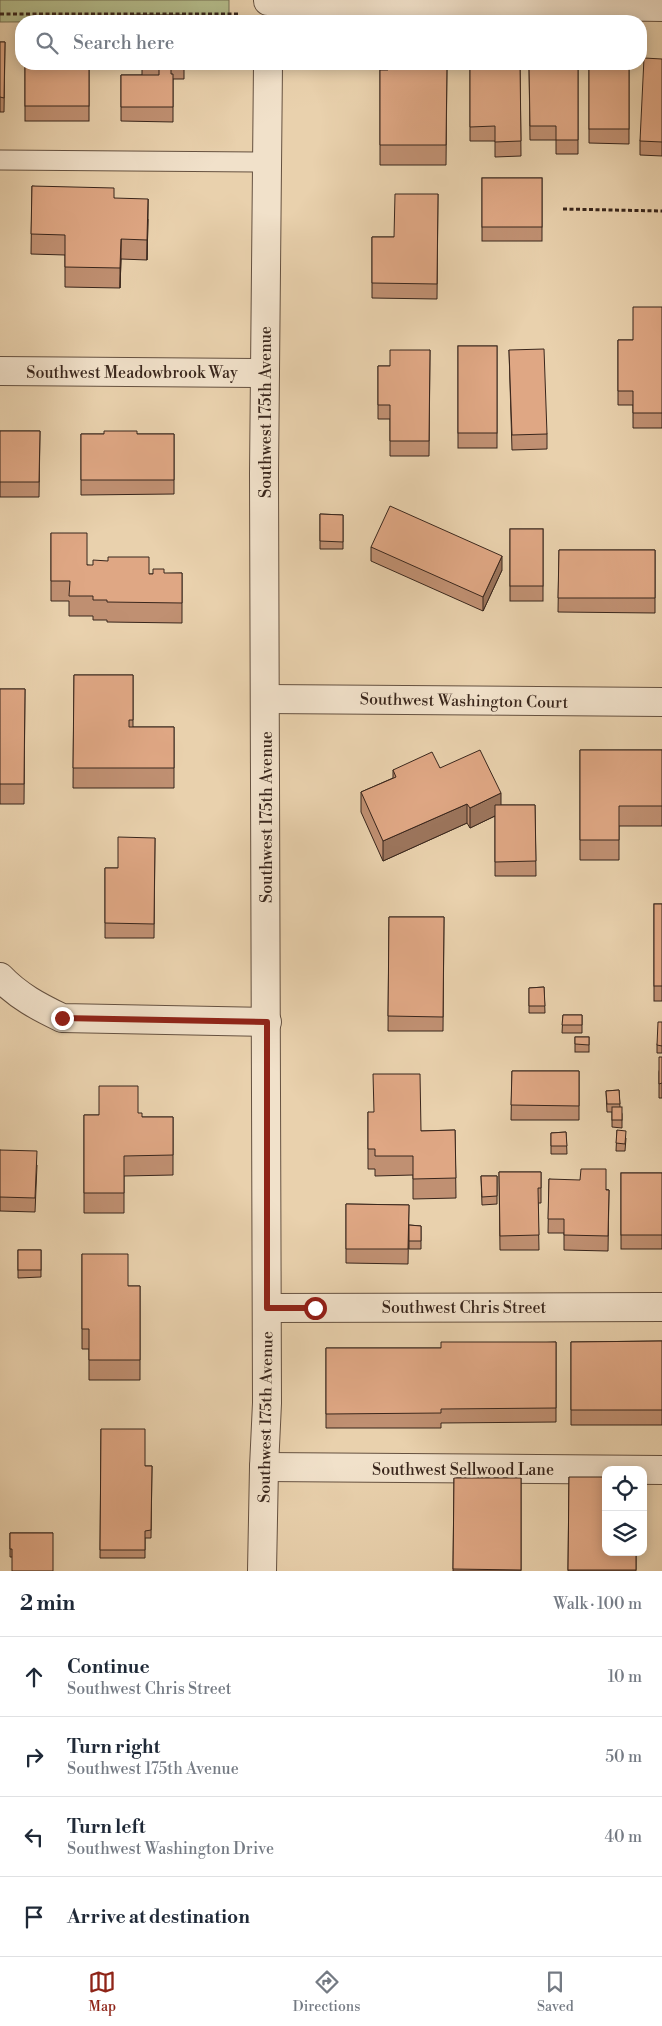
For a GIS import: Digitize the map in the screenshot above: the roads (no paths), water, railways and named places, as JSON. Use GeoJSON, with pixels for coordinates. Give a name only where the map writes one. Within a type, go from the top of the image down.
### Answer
{"type":"FeatureCollection","features":[{"type":"Feature","properties":{"kind":"street"},"geometry":{"type":"LineString","coordinates":[[268,9],[662,6]]}},
{"type":"Feature","properties":{"kind":"street","name":"Southwest 175th Avenue"},"geometry":{"type":"LineString","coordinates":[[262,1571],[267,1403],[265,373],[268,70]]}},
{"type":"Feature","properties":{"kind":"street","name":"Southwest Meadowbrook Way"},"geometry":{"type":"LineString","coordinates":[[0,371],[265,373]]}},
{"type":"Feature","properties":{"kind":"street","name":"Southwest Washington Court"},"geometry":{"type":"LineString","coordinates":[[265,699],[662,702]]}},
{"type":"Feature","properties":{"kind":"street"},"geometry":{"type":"LineString","coordinates":[[0,977],[9,987],[34,1005],[62,1018],[267,1022]]}},
{"type":"Feature","properties":{"kind":"street","name":"Southwest Chris Street"},"geometry":{"type":"LineString","coordinates":[[267,1308],[662,1307]]}},
{"type":"Feature","properties":{"kind":"street","name":"Southwest Sellwood Lane"},"geometry":{"type":"LineString","coordinates":[[264,1467],[662,1470]]}},
{"type":"Feature","properties":{"kind":"lane"},"geometry":{"type":"LineString","coordinates":[[0,160],[267,162]]}}]}
